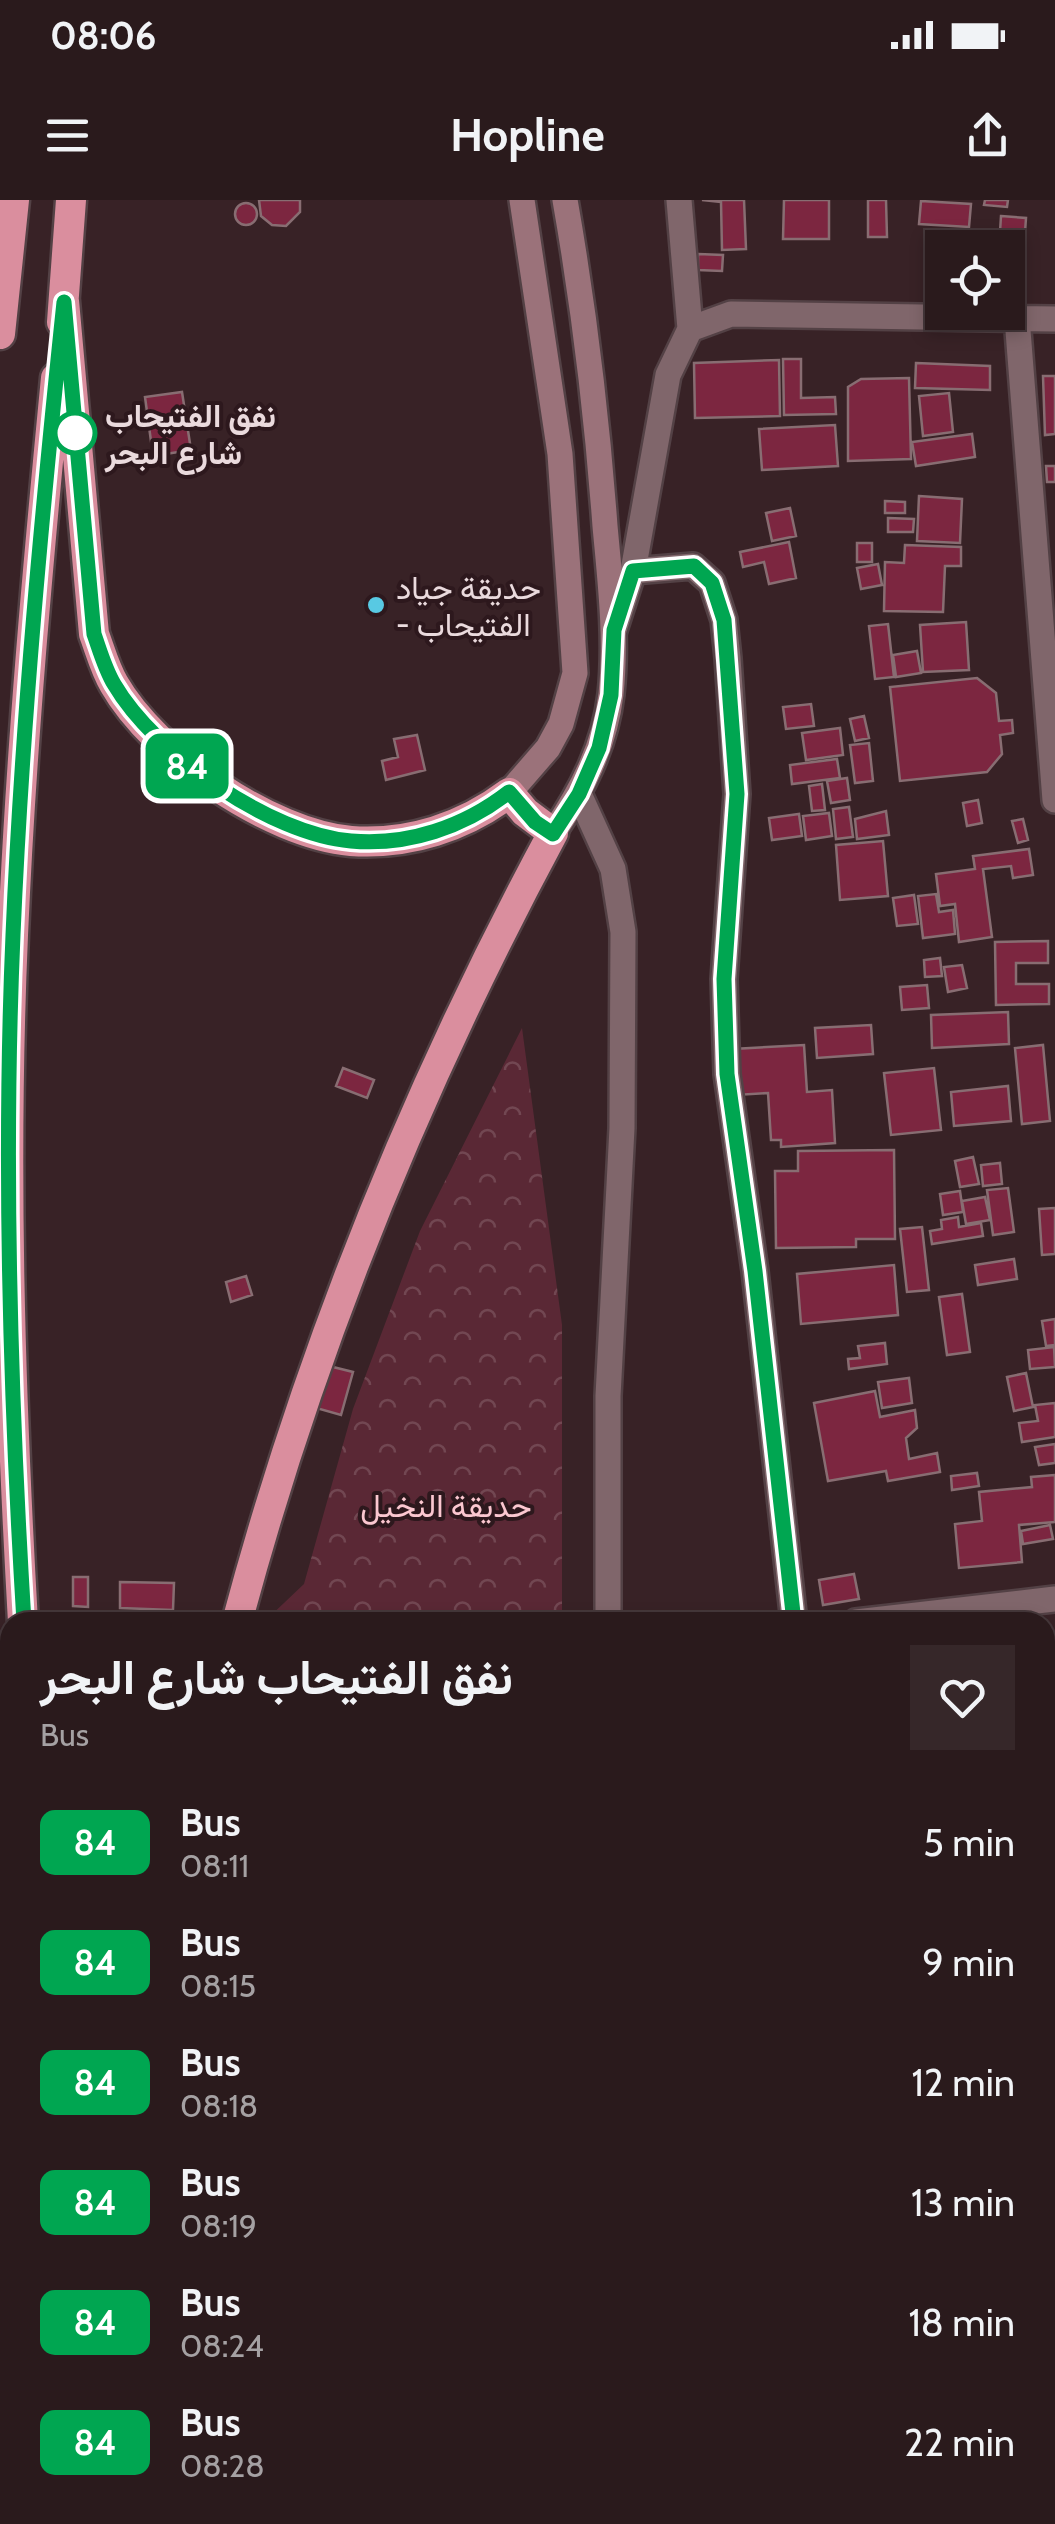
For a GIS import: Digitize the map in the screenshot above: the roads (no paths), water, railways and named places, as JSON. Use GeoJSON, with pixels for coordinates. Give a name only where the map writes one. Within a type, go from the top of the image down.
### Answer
{"type":"FeatureCollection","features":[{"type":"Feature","properties":{"kind":"highway"},"geometry":{"type":"LineString","coordinates":[[0,334],[14,200]]}},
{"type":"Feature","properties":{"kind":"highway"},"geometry":{"type":"LineString","coordinates":[[23,1612],[10,1392],[13,938],[30,646],[72,200]]}},
{"type":"Feature","properties":{"kind":"highway"},"geometry":{"type":"LineString","coordinates":[[64,302],[94,634],[112,682],[158,741],[226,792],[321,835],[352,841],[442,831],[509,792],[535,822],[553,834],[443,1060],[333,1315],[265,1517],[240,1612]]}},
{"type":"Feature","properties":{"kind":"main road"},"geometry":{"type":"LineString","coordinates":[[509,792],[548,748],[561,724],[575,673],[560,454],[522,200]]}},
{"type":"Feature","properties":{"kind":"main road"},"geometry":{"type":"LineString","coordinates":[[553,834],[579,794],[599,748],[611,695],[614,630],[598,434],[565,200]]}},
{"type":"Feature","properties":{"kind":"street"},"geometry":{"type":"LineString","coordinates":[[614,630],[633,571],[668,375],[690,329],[679,200]]}},
{"type":"Feature","properties":{"kind":"street"},"geometry":{"type":"LineString","coordinates":[[690,329],[730,314],[925,317]]}},
{"type":"Feature","properties":{"kind":"street"},"geometry":{"type":"LineString","coordinates":[[1025,318],[1055,319]]}},
{"type":"Feature","properties":{"kind":"street"},"geometry":{"type":"LineString","coordinates":[[1018,330],[1055,800]]}},
{"type":"Feature","properties":{"kind":"street"},"geometry":{"type":"LineString","coordinates":[[633,571],[694,566],[712,583],[724,620],[737,794],[724,979],[727,1074],[755,1271],[793,1612]]}},
{"type":"Feature","properties":{"kind":"street"},"geometry":{"type":"LineString","coordinates":[[579,794],[612,869],[623,932],[622,1128],[608,1396],[608,1612]]}},
{"type":"Feature","properties":{"kind":"street"},"geometry":{"type":"LineString","coordinates":[[943,1612],[1055,1599]]}},
{"type":"Feature","properties":{"kind":"place","name":"نفق الفتيحاب شارع البحر"},"geometry":{"type":"Point","coordinates":[75,433]}},
{"type":"Feature","properties":{"kind":"place","name":"حديقة جياد - الفتيحاب"},"geometry":{"type":"Point","coordinates":[376,605]}},
{"type":"Feature","properties":{"kind":"park label","name":"حديقة النخيل"},"geometry":{"type":"Point","coordinates":[446,1505]}}]}
